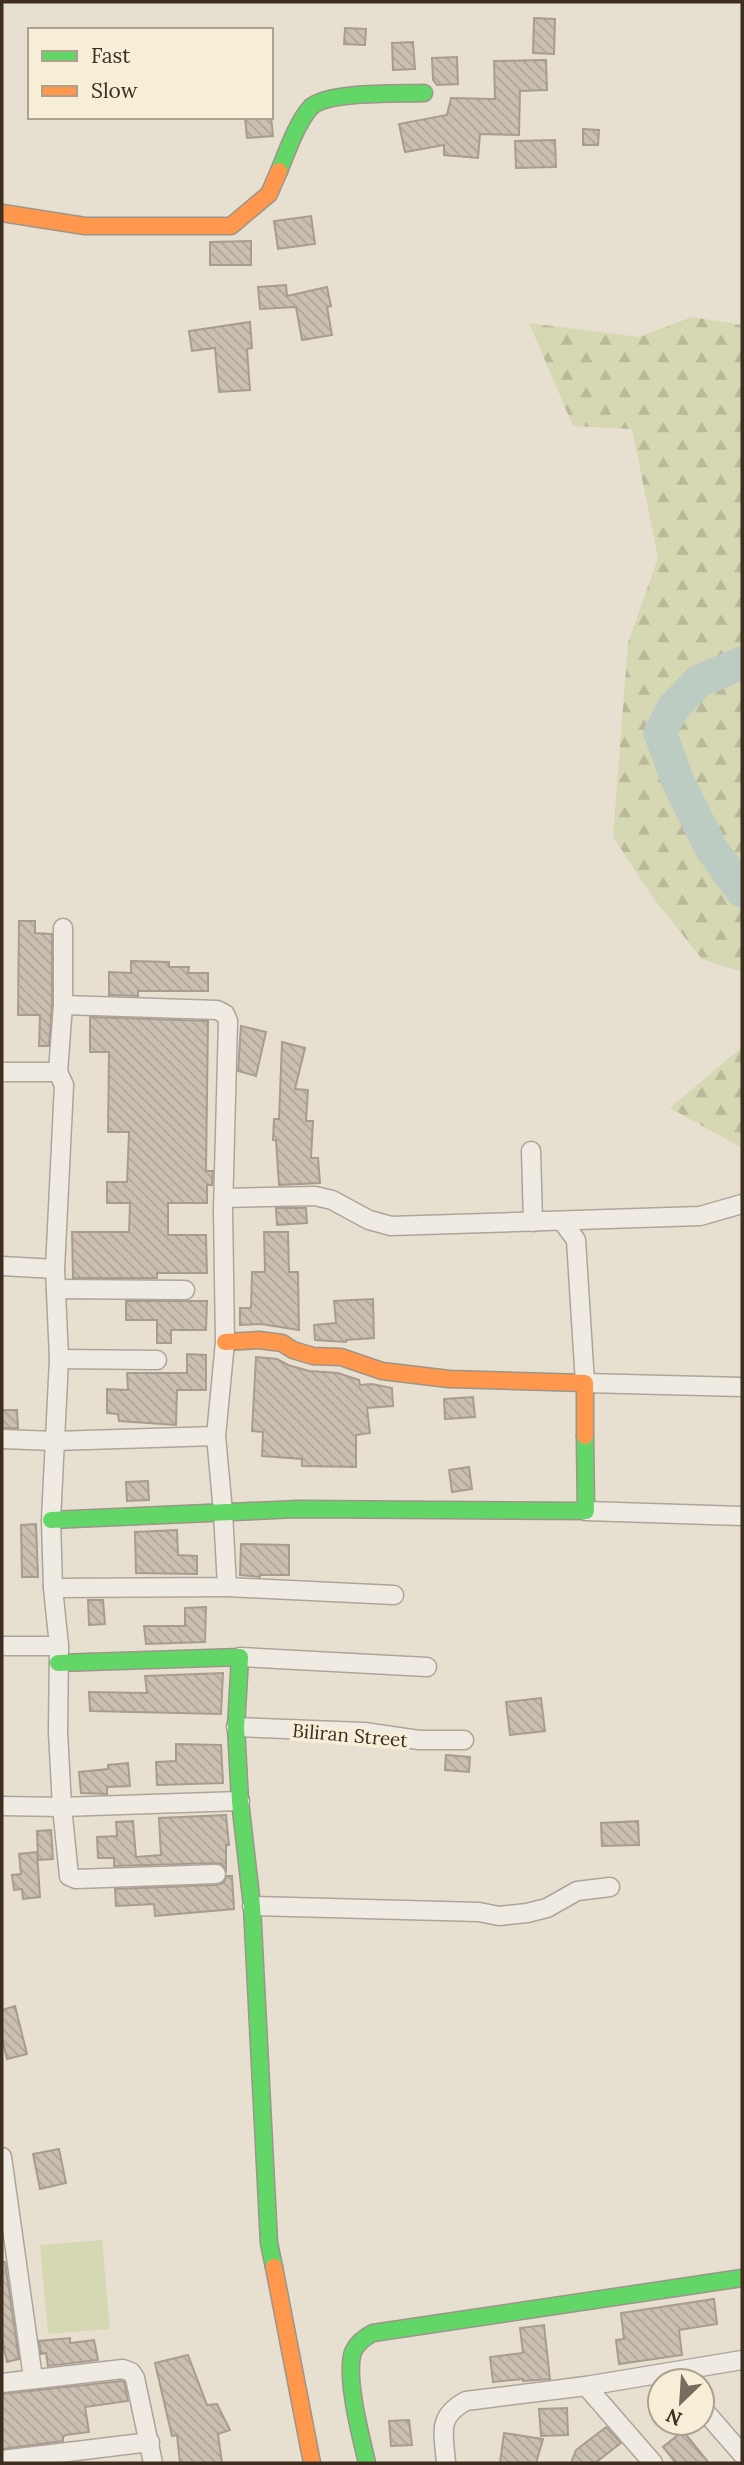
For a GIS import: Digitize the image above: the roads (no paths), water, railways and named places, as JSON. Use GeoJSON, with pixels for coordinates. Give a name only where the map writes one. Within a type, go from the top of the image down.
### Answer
{"type":"FeatureCollection","features":[{"type":"Feature","properties":{"kind":"street"},"geometry":{"type":"LineString","coordinates":[[2,213],[85,226],[230,226],[269,194],[295,134],[312,106],[338,96],[425,93]]}},
{"type":"Feature","properties":{"kind":"street"},"geometry":{"type":"LineString","coordinates":[[63,928],[63,1005],[58,1072],[64,1085],[55,1269],[59,1359],[51,1520],[62,1807],[69,1876],[216,1874]]}},
{"type":"Feature","properties":{"kind":"street"},"geometry":{"type":"LineString","coordinates":[[63,1005],[217,1010],[225,1014],[228,1021],[224,1198],[225,1342],[216,1436],[227,1587]]}},
{"type":"Feature","properties":{"kind":"street"},"geometry":{"type":"LineString","coordinates":[[2,1072],[58,1072]]}},
{"type":"Feature","properties":{"kind":"street"},"geometry":{"type":"LineString","coordinates":[[531,1151],[533,1222]]}},
{"type":"Feature","properties":{"kind":"street"},"geometry":{"type":"LineString","coordinates":[[224,1198],[315,1196],[332,1200],[369,1220],[391,1226],[700,1216],[742,1204]]}},
{"type":"Feature","properties":{"kind":"street"},"geometry":{"type":"LineString","coordinates":[[562,1221],[576,1240],[585,1383],[586,1511]]}},
{"type":"Feature","properties":{"kind":"street"},"geometry":{"type":"LineString","coordinates":[[2,1266],[55,1269]]}},
{"type":"Feature","properties":{"kind":"street"},"geometry":{"type":"LineString","coordinates":[[56,1289],[185,1290]]}},
{"type":"Feature","properties":{"kind":"street"},"geometry":{"type":"LineString","coordinates":[[225,1342],[259,1340],[282,1343],[293,1350],[313,1356],[341,1357],[382,1371],[449,1378],[742,1387]]}},
{"type":"Feature","properties":{"kind":"street"},"geometry":{"type":"LineString","coordinates":[[59,1359],[157,1360]]}},
{"type":"Feature","properties":{"kind":"street"},"geometry":{"type":"LineString","coordinates":[[2,1439],[54,1441],[216,1436]]}},
{"type":"Feature","properties":{"kind":"street"},"geometry":{"type":"LineString","coordinates":[[51,1520],[223,1512],[403,1508],[742,1516]]}},
{"type":"Feature","properties":{"kind":"street"},"geometry":{"type":"LineString","coordinates":[[53,1588],[227,1587],[394,1595]]}},
{"type":"Feature","properties":{"kind":"street"},"geometry":{"type":"LineString","coordinates":[[2,1646],[58,1654],[258,1656],[428,1667]]}},
{"type":"Feature","properties":{"kind":"street"},"geometry":{"type":"LineString","coordinates":[[240,1657],[236,1727],[240,1801],[252,1906],[269,2244],[312,2463]]}},
{"type":"Feature","properties":{"kind":"street","name":"Biliran Street"},"geometry":{"type":"LineString","coordinates":[[236,1727],[364,1732],[419,1741],[464,1740]]}},
{"type":"Feature","properties":{"kind":"street"},"geometry":{"type":"LineString","coordinates":[[2,1806],[62,1807],[240,1801]]}},
{"type":"Feature","properties":{"kind":"street"},"geometry":{"type":"LineString","coordinates":[[252,1906],[479,1912],[499,1916],[547,1908],[577,1891],[610,1887]]}},
{"type":"Feature","properties":{"kind":"street"},"geometry":{"type":"LineString","coordinates":[[2,2157],[33,2378]]}},
{"type":"Feature","properties":{"kind":"street"},"geometry":{"type":"LineString","coordinates":[[367,2463],[353,2374],[353,2354],[362,2339],[377,2331],[742,2278]]}},
{"type":"Feature","properties":{"kind":"street"},"geometry":{"type":"LineString","coordinates":[[712,2367],[742,2360]]}},
{"type":"Feature","properties":{"kind":"street"},"geometry":{"type":"LineString","coordinates":[[2,2383],[123,2369],[131,2372],[135,2378],[153,2463]]}},
{"type":"Feature","properties":{"kind":"street"},"geometry":{"type":"LineString","coordinates":[[446,2463],[443,2424],[451,2409],[466,2401],[646,2379]]}},
{"type":"Feature","properties":{"kind":"street"},"geometry":{"type":"LineString","coordinates":[[586,2386],[653,2463]]}},
{"type":"Feature","properties":{"kind":"street"},"geometry":{"type":"LineString","coordinates":[[716,2424],[742,2454]]}},
{"type":"Feature","properties":{"kind":"street"},"geometry":{"type":"LineString","coordinates":[[2,2460],[150,2442]]}},
{"type":"Feature","properties":{"kind":"waterway"},"geometry":{"type":"LineString","coordinates":[[742,663],[699,681],[673,708],[660,733],[679,784],[711,848],[742,891]]}}]}
